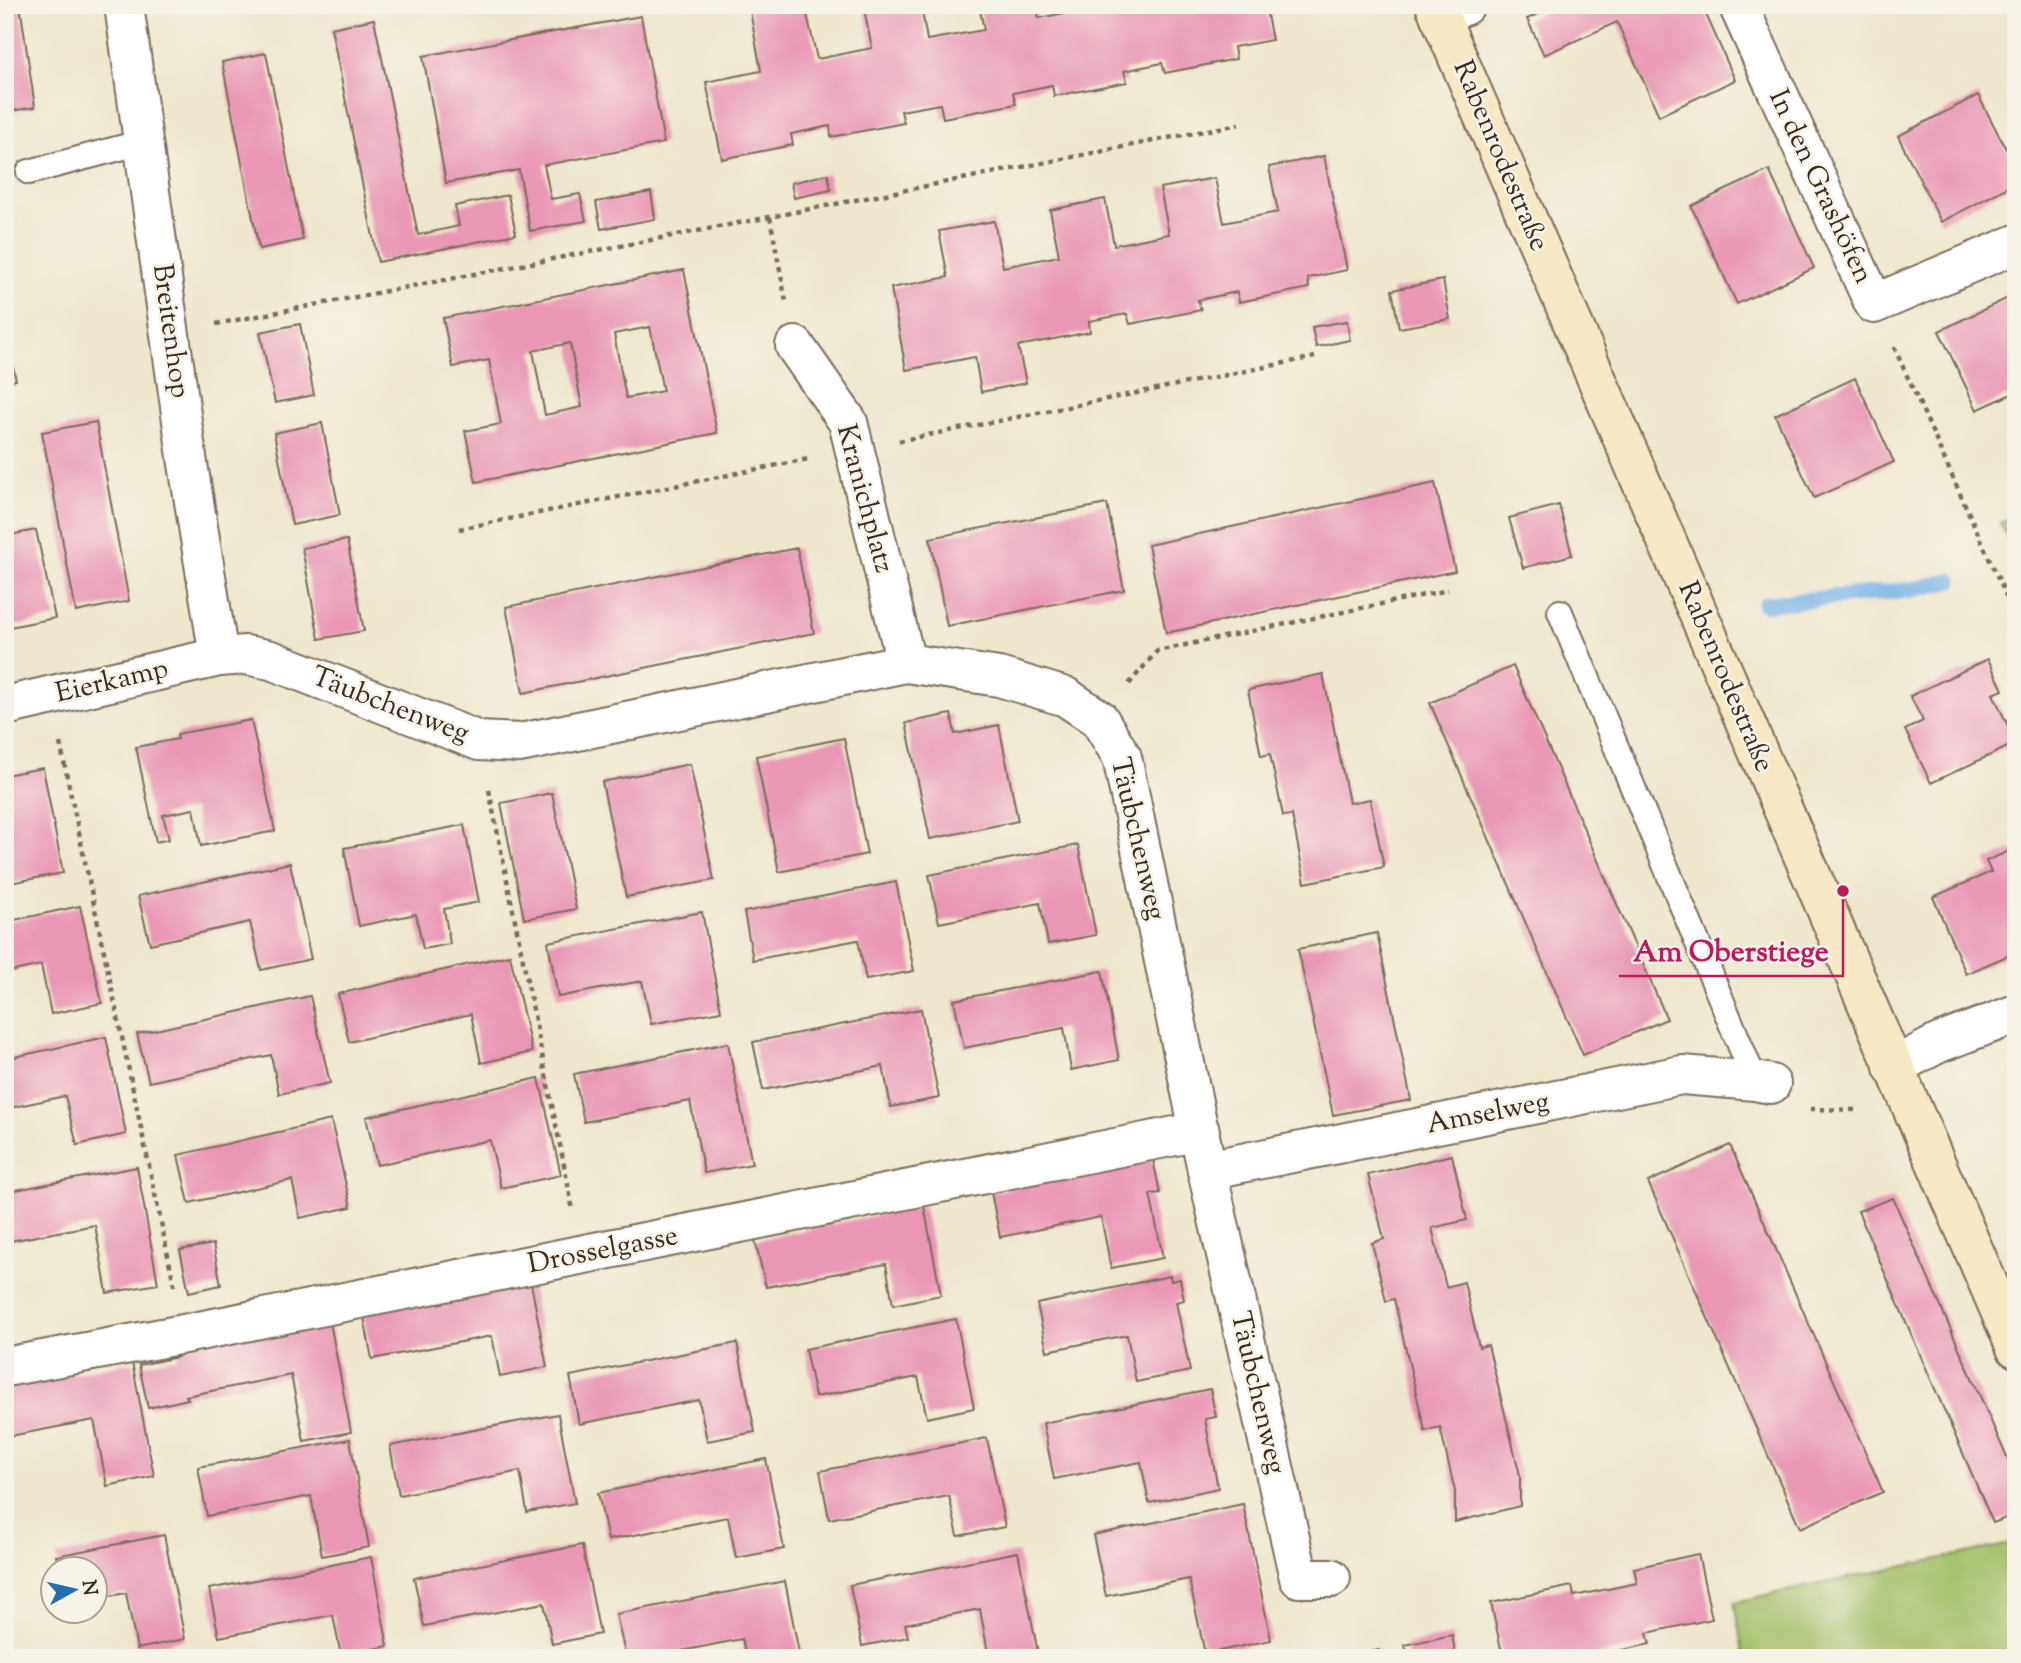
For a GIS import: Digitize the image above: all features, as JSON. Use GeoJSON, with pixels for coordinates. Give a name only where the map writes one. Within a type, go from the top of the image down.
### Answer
{"type":"FeatureCollection","features":[{"type":"Feature","properties":{"kind":"street","name":"Breitenhop"},"geometry":{"type":"LineString","coordinates":[[124,5],[188,464],[219,657]]}},
{"type":"Feature","properties":{"kind":"street","name":"In den Grashöfen"},"geometry":{"type":"LineString","coordinates":[[1738,5],[1874,304],[2016,244]]}},
{"type":"Feature","properties":{"kind":"street","name":"Rabenrodestraße"},"geometry":{"type":"LineString","coordinates":[[1447,9],[1893,1067],[2016,1348]]}},
{"type":"Feature","properties":{"kind":"street","name":"Kranichplatz"},"geometry":{"type":"LineString","coordinates":[[795,346],[848,422],[906,663]]}},
{"type":"Feature","properties":{"kind":"street","name":"Täubchenweg"},"geometry":{"type":"LineString","coordinates":[[219,657],[246,655],[271,660],[479,741],[520,743],[906,663],[999,677],[1066,698],[1099,719],[1122,758],[1207,1170],[1299,1578],[1331,1578]]}},
{"type":"Feature","properties":{"kind":"street","name":"Eierkamp"},"geometry":{"type":"LineString","coordinates":[[5,706],[219,657]]}},
{"type":"Feature","properties":{"kind":"street"},"geometry":{"type":"LineString","coordinates":[[1893,1067],[1939,1043],[2016,1014]]}},
{"type":"Feature","properties":{"kind":"street","name":"Amselweg"},"geometry":{"type":"LineString","coordinates":[[1207,1170],[1682,1075],[1763,1083]]}},
{"type":"Feature","properties":{"kind":"street","name":"Drosselgasse"},"geometry":{"type":"LineString","coordinates":[[5,1367],[184,1334],[1200,1131]]}},
{"type":"Feature","properties":{"kind":"lane"},"geometry":{"type":"LineString","coordinates":[[29,172],[143,142]]}},
{"type":"Feature","properties":{"kind":"lane"},"geometry":{"type":"LineString","coordinates":[[1560,612],[1763,1083]]}},
{"type":"Feature","properties":{"kind":"path"},"geometry":{"type":"LineString","coordinates":[[171,332],[1239,124]]}},
{"type":"Feature","properties":{"kind":"path"},"geometry":{"type":"LineString","coordinates":[[770,217],[795,346]]}},
{"type":"Feature","properties":{"kind":"path"},"geometry":{"type":"LineString","coordinates":[[1874,304],[2016,618]]}},
{"type":"Feature","properties":{"kind":"path"},"geometry":{"type":"LineString","coordinates":[[1099,719],[1157,651],[1448,590]]}},
{"type":"Feature","properties":{"kind":"path"},"geometry":{"type":"LineString","coordinates":[[51,697],[184,1334]]}},
{"type":"Feature","properties":{"kind":"path"},"geometry":{"type":"LineString","coordinates":[[479,741],[582,1255]]}},
{"type":"Feature","properties":{"kind":"path"},"geometry":{"type":"LineString","coordinates":[[1763,1083],[1788,1109],[1871,1110]]}},
{"type":"Feature","properties":{"kind":"green space"},"geometry":{"type":"Polygon","coordinates":[[[2016,516],[2016,557],[2000,523],[2016,516]]]}},
{"type":"Feature","properties":{"kind":"green space"},"geometry":{"type":"Polygon","coordinates":[[[2010,1544],[2016,1557],[2016,1658],[1744,1658],[1734,1602],[2010,1544]]]}},
{"type":"Feature","properties":{"kind":"building"},"geometry":{"type":"Polygon","coordinates":[[[5,5],[20,5],[35,107],[5,112],[5,5]]]}},
{"type":"Feature","properties":{"kind":"building"},"geometry":{"type":"Polygon","coordinates":[[[749,5],[805,5],[817,59],[872,48],[863,5],[921,5],[927,40],[984,30],[979,5],[1036,5],[1039,18],[1095,5],[1265,5],[1272,40],[1234,47],[1236,59],[1165,73],[1162,63],[1124,71],[1127,82],[1054,96],[1052,85],[1013,93],[1016,104],[943,118],[940,104],[901,111],[904,123],[831,137],[830,126],[791,134],[793,145],[722,159],[706,82],[761,71],[749,5]]]}},
{"type":"Feature","properties":{"kind":"building"},"geometry":{"type":"Polygon","coordinates":[[[1558,5],[1702,5],[1735,80],[1659,116],[1617,22],[1544,55],[1527,19],[1558,5]]]}},
{"type":"Feature","properties":{"kind":"building"},"geometry":{"type":"Polygon","coordinates":[[[641,16],[664,143],[544,165],[551,199],[580,194],[586,221],[530,231],[519,170],[446,183],[423,56],[641,16]]]}},
{"type":"Feature","properties":{"kind":"building"},"geometry":{"type":"Polygon","coordinates":[[[374,19],[418,235],[459,226],[455,206],[508,195],[516,234],[378,262],[331,28],[374,19]]]}},
{"type":"Feature","properties":{"kind":"building"},"geometry":{"type":"Polygon","coordinates":[[[266,53],[303,240],[259,249],[222,62],[266,53]]]}},
{"type":"Feature","properties":{"kind":"building"},"geometry":{"type":"Polygon","coordinates":[[[1978,95],[2016,168],[2016,183],[1941,222],[1898,136],[1978,95]]]}},
{"type":"Feature","properties":{"kind":"building"},"geometry":{"type":"Polygon","coordinates":[[[1324,156],[1347,270],[1308,278],[1309,288],[1239,302],[1237,292],[1198,300],[1201,310],[1130,324],[1127,314],[1089,321],[1090,332],[1018,346],[1026,383],[981,392],[975,357],[906,370],[891,288],[948,277],[939,231],[994,221],[1003,267],[1059,256],[1050,210],[1105,199],[1114,245],[1169,234],[1160,188],[1215,178],[1224,223],[1278,212],[1269,167],[1324,156]]]}},
{"type":"Feature","properties":{"kind":"building"},"geometry":{"type":"Polygon","coordinates":[[[1769,170],[1814,268],[1737,304],[1691,206],[1769,170]]]}},
{"type":"Feature","properties":{"kind":"building"},"geometry":{"type":"Polygon","coordinates":[[[828,174],[831,190],[794,198],[791,183],[828,174]]]}},
{"type":"Feature","properties":{"kind":"building"},"geometry":{"type":"Polygon","coordinates":[[[651,192],[655,219],[601,229],[596,202],[651,192]]]}},
{"type":"Feature","properties":{"kind":"building"},"geometry":{"type":"Polygon","coordinates":[[[684,270],[717,433],[476,482],[465,431],[501,424],[489,360],[453,367],[443,318],[684,270]],[[650,327],[614,334],[626,398],[663,391],[650,327]],[[570,343],[533,351],[545,415],[582,407],[570,343]]]}},
{"type":"Feature","properties":{"kind":"building"},"geometry":{"type":"Polygon","coordinates":[[[1443,280],[1450,319],[1399,328],[1392,290],[1443,280]]]}},
{"type":"Feature","properties":{"kind":"building"},"geometry":{"type":"Polygon","coordinates":[[[2016,294],[2016,392],[1977,410],[1939,331],[2016,294]]]}},
{"type":"Feature","properties":{"kind":"building"},"geometry":{"type":"Polygon","coordinates":[[[1347,321],[1350,340],[1316,347],[1312,327],[1347,321]]]}},
{"type":"Feature","properties":{"kind":"building"},"geometry":{"type":"Polygon","coordinates":[[[300,324],[314,395],[275,403],[260,332],[300,324]]]}},
{"type":"Feature","properties":{"kind":"building"},"geometry":{"type":"Polygon","coordinates":[[[5,334],[16,380],[5,382],[5,334]]]}},
{"type":"Feature","properties":{"kind":"building"},"geometry":{"type":"Polygon","coordinates":[[[1855,378],[1894,462],[1814,498],[1775,415],[1855,378]]]}},
{"type":"Feature","properties":{"kind":"building"},"geometry":{"type":"Polygon","coordinates":[[[96,422],[129,601],[76,612],[42,432],[96,422]]]}},
{"type":"Feature","properties":{"kind":"building"},"geometry":{"type":"Polygon","coordinates":[[[322,423],[340,515],[292,525],[274,433],[322,423]]]}},
{"type":"Feature","properties":{"kind":"building"},"geometry":{"type":"Polygon","coordinates":[[[1435,483],[1455,571],[1166,633],[1148,545],[1435,483]]]}},
{"type":"Feature","properties":{"kind":"building"},"geometry":{"type":"Polygon","coordinates":[[[1107,504],[1124,590],[947,626],[930,538],[1107,504]]]}},
{"type":"Feature","properties":{"kind":"building"},"geometry":{"type":"Polygon","coordinates":[[[1559,505],[1572,555],[1523,568],[1509,518],[1559,505]]]}},
{"type":"Feature","properties":{"kind":"building"},"geometry":{"type":"Polygon","coordinates":[[[36,530],[55,618],[5,628],[5,536],[36,530]]]}},
{"type":"Feature","properties":{"kind":"building"},"geometry":{"type":"Polygon","coordinates":[[[347,540],[364,631],[319,639],[302,548],[347,540]]]}},
{"type":"Feature","properties":{"kind":"building"},"geometry":{"type":"Polygon","coordinates":[[[797,548],[814,633],[523,693],[506,607],[797,548]]]}},
{"type":"Feature","properties":{"kind":"building"},"geometry":{"type":"Polygon","coordinates":[[[1988,659],[2003,690],[1993,694],[2016,743],[1931,783],[1905,730],[1923,721],[1910,696],[1988,659]]]}},
{"type":"Feature","properties":{"kind":"building"},"geometry":{"type":"Polygon","coordinates":[[[1513,666],[1667,1019],[1583,1055],[1430,703],[1513,666]]]}},
{"type":"Feature","properties":{"kind":"building"},"geometry":{"type":"Polygon","coordinates":[[[1323,674],[1349,803],[1370,799],[1384,867],[1305,883],[1292,815],[1283,816],[1270,754],[1261,756],[1248,690],[1323,674]]]}},
{"type":"Feature","properties":{"kind":"building"},"geometry":{"type":"Polygon","coordinates":[[[951,714],[955,734],[999,725],[1018,821],[930,839],[906,723],[951,714]]]}},
{"type":"Feature","properties":{"kind":"building"},"geometry":{"type":"Polygon","coordinates":[[[251,720],[275,831],[201,846],[194,809],[163,815],[169,839],[156,842],[136,747],[178,739],[177,734],[251,720]]]}},
{"type":"Feature","properties":{"kind":"building"},"geometry":{"type":"Polygon","coordinates":[[[844,738],[867,854],[779,872],[756,756],[844,738]]]}},
{"type":"Feature","properties":{"kind":"building"},"geometry":{"type":"Polygon","coordinates":[[[690,764],[714,880],[626,897],[602,782],[690,764]]]}},
{"type":"Feature","properties":{"kind":"building"},"geometry":{"type":"Polygon","coordinates":[[[43,768],[63,873],[5,884],[5,775],[43,768]]]}},
{"type":"Feature","properties":{"kind":"building"},"geometry":{"type":"Polygon","coordinates":[[[552,793],[576,909],[524,919],[501,803],[552,793]]]}},
{"type":"Feature","properties":{"kind":"building"},"geometry":{"type":"Polygon","coordinates":[[[464,825],[479,902],[444,909],[450,944],[423,949],[416,914],[359,926],[344,848],[464,825]]]}},
{"type":"Feature","properties":{"kind":"building"},"geometry":{"type":"Polygon","coordinates":[[[1078,845],[1096,935],[1048,944],[1040,903],[939,923],[929,875],[1078,845]]]}},
{"type":"Feature","properties":{"kind":"building"},"geometry":{"type":"Polygon","coordinates":[[[2016,848],[2016,952],[1966,974],[1933,897],[1991,872],[1986,861],[2016,848]]]}},
{"type":"Feature","properties":{"kind":"building"},"geometry":{"type":"Polygon","coordinates":[[[290,863],[311,959],[261,970],[250,922],[150,944],[138,896],[290,863]]]}},
{"type":"Feature","properties":{"kind":"building"},"geometry":{"type":"Polygon","coordinates":[[[896,882],[914,971],[866,980],[858,940],[753,960],[744,912],[896,882]]]}},
{"type":"Feature","properties":{"kind":"building"},"geometry":{"type":"Polygon","coordinates":[[[80,906],[102,1003],[51,1014],[41,965],[5,973],[5,922],[80,906]]]}},
{"type":"Feature","properties":{"kind":"building"},"geometry":{"type":"Polygon","coordinates":[[[702,912],[721,1011],[651,1024],[642,981],[558,997],[548,942],[702,912]]]}},
{"type":"Feature","properties":{"kind":"building"},"geometry":{"type":"Polygon","coordinates":[[[1377,933],[1411,1100],[1333,1115],[1298,949],[1377,933]]]}},
{"type":"Feature","properties":{"kind":"building"},"geometry":{"type":"Polygon","coordinates":[[[510,955],[532,1052],[481,1063],[471,1014],[349,1042],[338,994],[510,955]]]}},
{"type":"Feature","properties":{"kind":"building"},"geometry":{"type":"Polygon","coordinates":[[[1102,971],[1119,1060],[1071,1070],[1064,1028],[964,1048],[954,1000],[1102,971]]]}},
{"type":"Feature","properties":{"kind":"building"},"geometry":{"type":"Polygon","coordinates":[[[310,996],[330,1083],[279,1094],[271,1055],[149,1082],[137,1034],[310,996]]]}},
{"type":"Feature","properties":{"kind":"building"},"geometry":{"type":"Polygon","coordinates":[[[921,1009],[939,1098],[891,1107],[883,1066],[763,1090],[753,1042],[921,1009]]]}},
{"type":"Feature","properties":{"kind":"building"},"geometry":{"type":"Polygon","coordinates":[[[106,1037],[126,1134],[77,1145],[65,1096],[5,1109],[5,1059],[106,1037]]]}},
{"type":"Feature","properties":{"kind":"building"},"geometry":{"type":"Polygon","coordinates":[[[728,1043],[752,1164],[704,1173],[690,1101],[584,1122],[574,1074],[728,1043]]]}},
{"type":"Feature","properties":{"kind":"building"},"geometry":{"type":"Polygon","coordinates":[[[539,1078],[561,1175],[501,1188],[490,1140],[377,1165],[366,1117],[539,1078]]]}},
{"type":"Feature","properties":{"kind":"building"},"geometry":{"type":"Polygon","coordinates":[[[331,1120],[351,1207],[300,1218],[292,1180],[189,1203],[178,1155],[331,1120]]]}},
{"type":"Feature","properties":{"kind":"building"},"geometry":{"type":"Polygon","coordinates":[[[1730,1145],[1883,1492],[1800,1528],[1648,1182],[1730,1145]]]}},
{"type":"Feature","properties":{"kind":"building"},"geometry":{"type":"Polygon","coordinates":[[[1452,1155],[1467,1220],[1432,1228],[1446,1287],[1464,1282],[1479,1347],[1488,1345],[1520,1475],[1520,1506],[1455,1522],[1455,1491],[1440,1427],[1425,1431],[1394,1299],[1386,1301],[1372,1243],[1384,1239],[1368,1175],[1452,1155]]]}},
{"type":"Feature","properties":{"kind":"building"},"geometry":{"type":"Polygon","coordinates":[[[1153,1159],[1160,1193],[1150,1194],[1163,1258],[1111,1268],[1101,1217],[1000,1237],[991,1192],[1153,1159]]]}},
{"type":"Feature","properties":{"kind":"building"},"geometry":{"type":"Polygon","coordinates":[[[137,1167],[158,1284],[107,1293],[95,1225],[5,1242],[5,1192],[137,1167]]]}},
{"type":"Feature","properties":{"kind":"building"},"geometry":{"type":"Polygon","coordinates":[[[1893,1198],[2016,1478],[2016,1514],[1993,1523],[1858,1211],[1893,1198]]]}},
{"type":"Feature","properties":{"kind":"building"},"geometry":{"type":"Polygon","coordinates":[[[924,1206],[941,1295],[893,1305],[886,1264],[766,1287],[755,1240],[924,1206]]]}},
{"type":"Feature","properties":{"kind":"building"},"geometry":{"type":"Polygon","coordinates":[[[213,1244],[221,1285],[189,1292],[180,1250],[213,1244]]]}},
{"type":"Feature","properties":{"kind":"building"},"geometry":{"type":"Polygon","coordinates":[[[1170,1276],[1171,1281],[1180,1279],[1184,1300],[1176,1302],[1190,1371],[1136,1382],[1127,1335],[1047,1351],[1037,1304],[1170,1276]]]}},
{"type":"Feature","properties":{"kind":"building"},"geometry":{"type":"Polygon","coordinates":[[[530,1278],[547,1367],[500,1377],[492,1336],[372,1359],[363,1312],[530,1278]]]}},
{"type":"Feature","properties":{"kind":"building"},"geometry":{"type":"Polygon","coordinates":[[[329,1317],[351,1432],[304,1441],[291,1375],[186,1396],[188,1399],[148,1408],[139,1365],[178,1357],[176,1348],[329,1317]]]}},
{"type":"Feature","properties":{"kind":"building"},"geometry":{"type":"Polygon","coordinates":[[[956,1319],[974,1408],[927,1418],[918,1377],[815,1397],[805,1349],[956,1319]]]}},
{"type":"Feature","properties":{"kind":"building"},"geometry":{"type":"Polygon","coordinates":[[[737,1343],[755,1432],[707,1441],[699,1400],[579,1424],[570,1376],[737,1343]]]}},
{"type":"Feature","properties":{"kind":"building"},"geometry":{"type":"Polygon","coordinates":[[[132,1362],[154,1476],[107,1486],[94,1420],[5,1437],[5,1387],[132,1362]]]}},
{"type":"Feature","properties":{"kind":"building"},"geometry":{"type":"Polygon","coordinates":[[[1210,1389],[1216,1417],[1205,1419],[1218,1488],[1149,1503],[1141,1462],[1054,1479],[1043,1423],[1210,1389]]]}},
{"type":"Feature","properties":{"kind":"building"},"geometry":{"type":"Polygon","coordinates":[[[558,1414],[575,1503],[527,1512],[520,1471],[399,1495],[390,1446],[558,1414]]]}},
{"type":"Feature","properties":{"kind":"building"},"geometry":{"type":"Polygon","coordinates":[[[987,1438],[1005,1527],[958,1536],[949,1496],[829,1519],[820,1471],[987,1438]]]}},
{"type":"Feature","properties":{"kind":"building"},"geometry":{"type":"Polygon","coordinates":[[[350,1439],[369,1547],[322,1556],[311,1496],[207,1516],[198,1467],[350,1439]]]}},
{"type":"Feature","properties":{"kind":"building"},"geometry":{"type":"Polygon","coordinates":[[[766,1459],[784,1549],[736,1558],[728,1517],[608,1540],[598,1493],[766,1459]]]}},
{"type":"Feature","properties":{"kind":"building"},"geometry":{"type":"Polygon","coordinates":[[[1243,1504],[1271,1640],[1205,1654],[1189,1579],[1106,1596],[1093,1535],[1243,1504]]]}},
{"type":"Feature","properties":{"kind":"building"},"geometry":{"type":"Polygon","coordinates":[[[164,1535],[185,1639],[137,1649],[126,1593],[108,1596],[108,1554],[66,1554],[164,1535]]]}},
{"type":"Feature","properties":{"kind":"building"},"geometry":{"type":"Polygon","coordinates":[[[582,1545],[600,1634],[552,1644],[544,1603],[424,1626],[414,1578],[582,1545]]]}},
{"type":"Feature","properties":{"kind":"building"},"geometry":{"type":"Polygon","coordinates":[[[1018,1552],[1039,1658],[989,1658],[980,1609],[905,1624],[908,1637],[862,1646],[850,1585],[1018,1552]]]}},
{"type":"Feature","properties":{"kind":"building"},"geometry":{"type":"Polygon","coordinates":[[[1698,1554],[1712,1619],[1647,1633],[1650,1644],[1586,1658],[1503,1658],[1491,1603],[1572,1586],[1574,1596],[1637,1583],[1634,1568],[1698,1554]]]}},
{"type":"Feature","properties":{"kind":"building"},"geometry":{"type":"Polygon","coordinates":[[[371,1557],[388,1646],[341,1656],[333,1615],[219,1637],[209,1589],[371,1557]]]}},
{"type":"Feature","properties":{"kind":"building"},"geometry":{"type":"Polygon","coordinates":[[[785,1581],[800,1658],[746,1658],[742,1639],[646,1658],[626,1658],[616,1614],[785,1581]]]}},
{"type":"Feature","properties":{"kind":"building"},"geometry":{"type":"Polygon","coordinates":[[[1452,1635],[1456,1658],[1408,1658],[1405,1645],[1452,1635]]]}},
{"type":"Feature","properties":{"kind":"building"},"geometry":{"type":"Polygon","coordinates":[[[1379,1650],[1381,1658],[1347,1658],[1347,1657],[1379,1650]]]}},
{"type":"Feature","properties":{"kind":"waterway"},"geometry":{"type":"LineString","coordinates":[[1765,604],[1910,590],[1951,581]]}},
{"type":"Feature","properties":{"kind":"place","name":"Am Oberstiege"},"geometry":{"type":"Point","coordinates":[1843,891]}}]}
